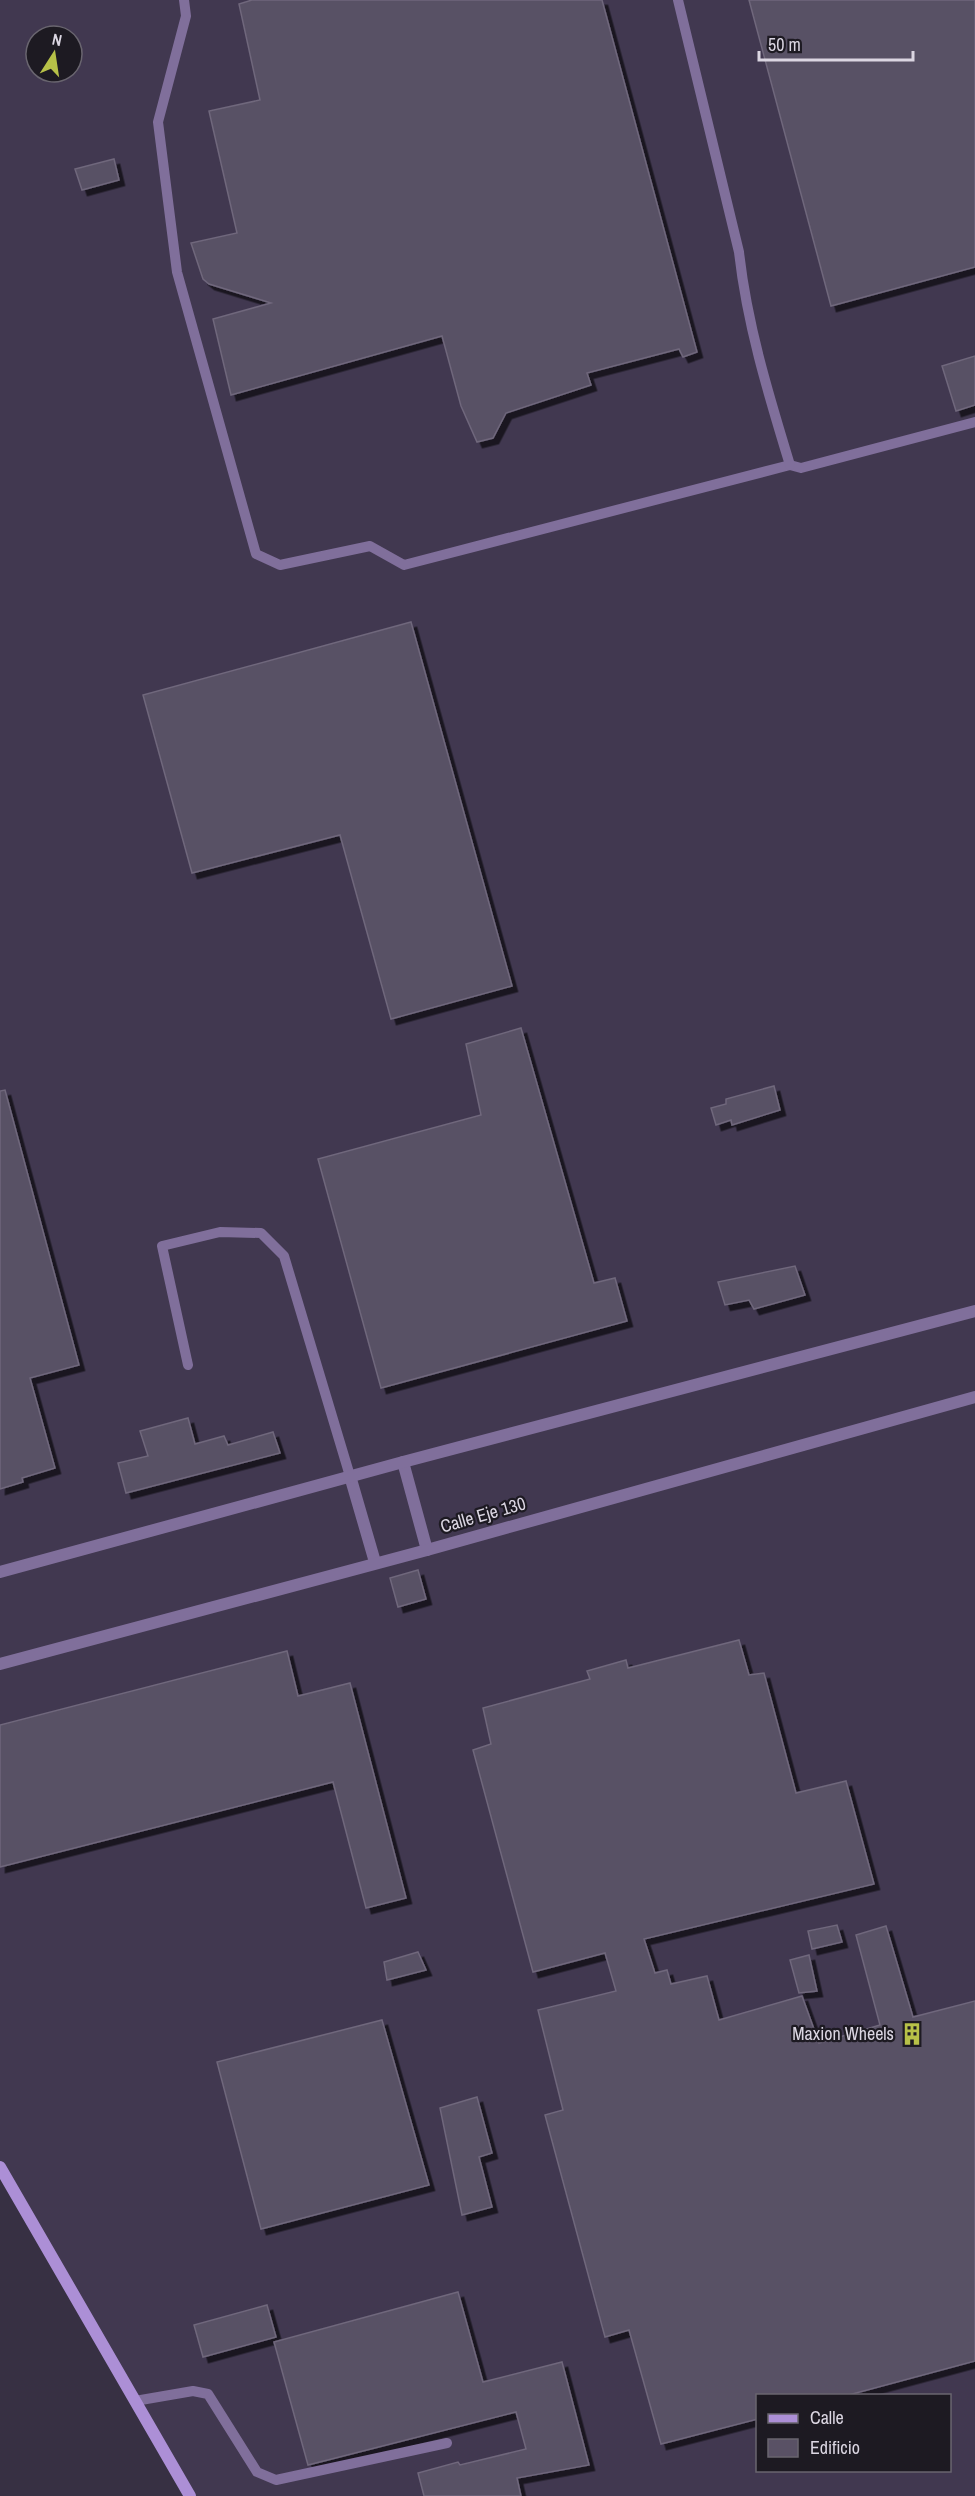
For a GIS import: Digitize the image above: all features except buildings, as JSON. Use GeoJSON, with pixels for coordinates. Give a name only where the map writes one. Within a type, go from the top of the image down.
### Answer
{"type":"FeatureCollection","features":[{"type":"Feature","properties":{"kind":"street"},"geometry":{"type":"LineString","coordinates":[[0,1572],[403,1462],[975,1311]]}},
{"type":"Feature","properties":{"kind":"street","name":"Calle Eje 130"},"geometry":{"type":"LineString","coordinates":[[0,1664],[375,1562],[427,1550],[975,1397]]}},
{"type":"Feature","properties":{"kind":"street"},"geometry":{"type":"LineString","coordinates":[[403,1462],[427,1550]]}},
{"type":"Feature","properties":{"kind":"street"},"geometry":{"type":"LineString","coordinates":[[351,1476],[375,1562]]}},
{"type":"Feature","properties":{"kind":"street"},"geometry":{"type":"LineString","coordinates":[[0,2167],[190,2496]]}},
{"type":"Feature","properties":{"kind":"lane"},"geometry":{"type":"LineString","coordinates":[[184,0],[186,16],[158,122],[176,260],[256,554],[280,565],[370,546],[404,565],[790,465],[801,468],[975,422]]}},
{"type":"Feature","properties":{"kind":"lane"},"geometry":{"type":"LineString","coordinates":[[678,0],[739,252],[743,286],[767,387],[790,465]]}},
{"type":"Feature","properties":{"kind":"lane"},"geometry":{"type":"LineString","coordinates":[[188,1365],[162,1246],[220,1232],[261,1233],[284,1256],[351,1476]]}},
{"type":"Feature","properties":{"kind":"lane"},"geometry":{"type":"LineString","coordinates":[[135,2401],[193,2391],[208,2394],[257,2472],[276,2480],[447,2443]]}},
{"type":"Feature","properties":{"kind":"shaded area"},"geometry":{"type":"Polygon","coordinates":[[[0,0],[975,0],[975,2496],[191,2496],[0,2173],[0,0]]]}},
{"type":"Feature","properties":{"kind":"place","name":"Maxion Wheels"},"geometry":{"type":"Point","coordinates":[912,2034]}}]}
